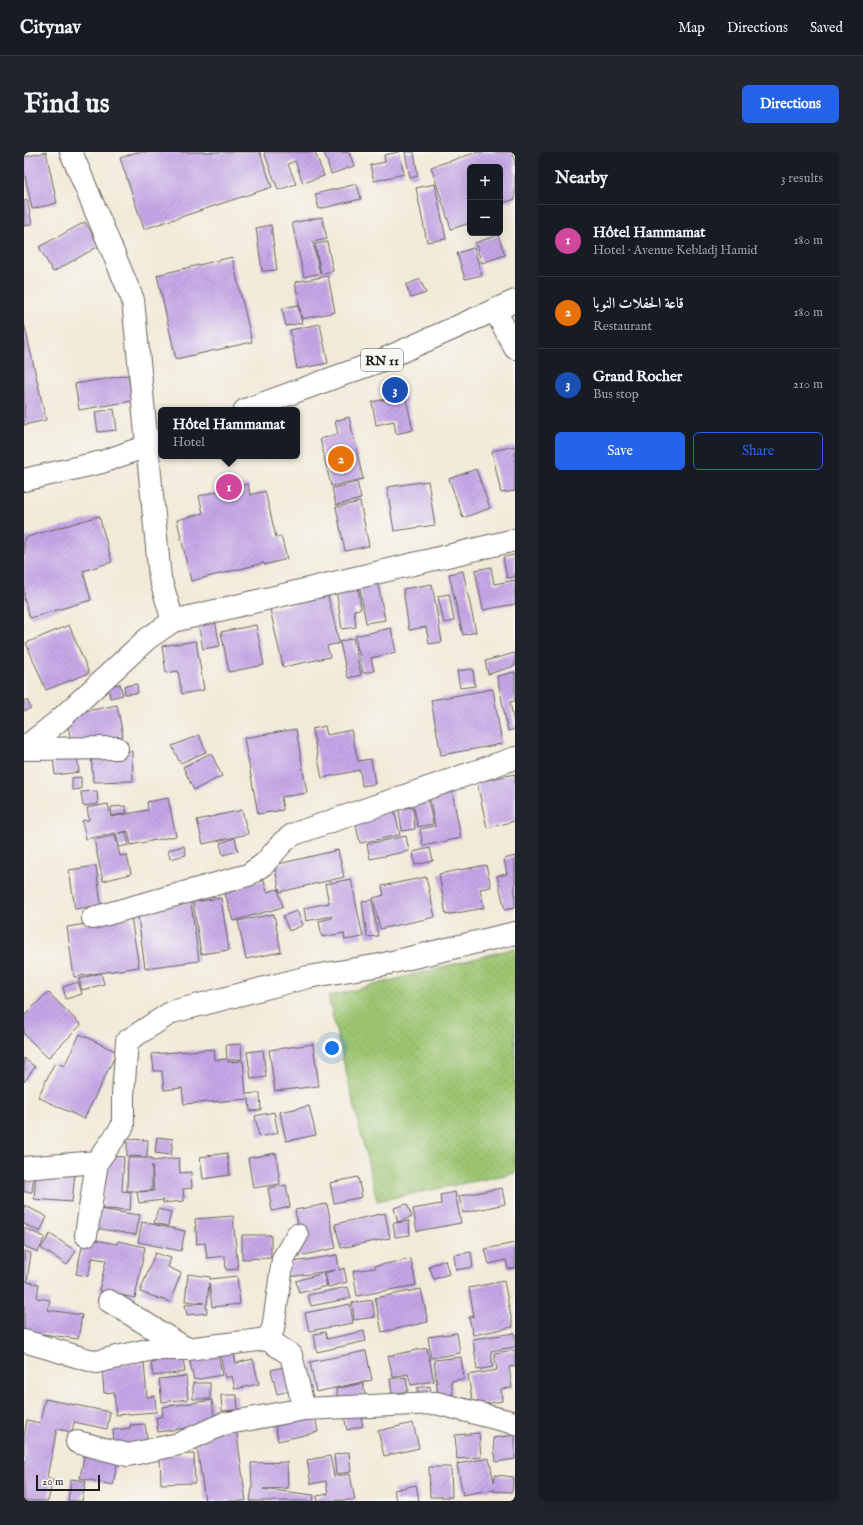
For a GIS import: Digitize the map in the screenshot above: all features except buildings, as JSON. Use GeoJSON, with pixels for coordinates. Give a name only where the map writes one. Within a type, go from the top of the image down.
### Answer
{"type":"FeatureCollection","features":[{"type":"Feature","properties":{"kind":"street"},"geometry":{"type":"LineString","coordinates":[[71,152],[133,300],[154,443],[160,578],[173,621]]}},
{"type":"Feature","properties":{"kind":"street","name":"RN 11"},"geometry":{"type":"LineString","coordinates":[[253,407],[380,361],[515,301]]}},
{"type":"Feature","properties":{"kind":"street"},"geometry":{"type":"LineString","coordinates":[[495,310],[515,348]]}},
{"type":"Feature","properties":{"kind":"street"},"geometry":{"type":"LineString","coordinates":[[24,480],[102,462],[154,443]]}},
{"type":"Feature","properties":{"kind":"street"},"geometry":{"type":"LineString","coordinates":[[24,749],[56,723],[147,639],[173,621],[515,540]]}},
{"type":"Feature","properties":{"kind":"street"},"geometry":{"type":"LineString","coordinates":[[24,749],[117,748]]}},
{"type":"Feature","properties":{"kind":"street"},"geometry":{"type":"LineString","coordinates":[[93,918],[248,875],[264,864],[283,842],[294,834],[515,758]]}},
{"type":"Feature","properties":{"kind":"street"},"geometry":{"type":"LineString","coordinates":[[86,1235],[97,1162],[122,1126],[127,1041],[172,1012],[308,977],[380,966],[515,933]]}},
{"type":"Feature","properties":{"kind":"street"},"geometry":{"type":"LineString","coordinates":[[24,1168],[97,1162]]}},
{"type":"Feature","properties":{"kind":"street"},"geometry":{"type":"LineString","coordinates":[[267,1340],[273,1329],[283,1259],[297,1235]]}},
{"type":"Feature","properties":{"kind":"street"},"geometry":{"type":"LineString","coordinates":[[110,1301],[187,1348]]}},
{"type":"Feature","properties":{"kind":"street"},"geometry":{"type":"LineString","coordinates":[[24,1341],[96,1362],[152,1349],[187,1348],[267,1340],[291,1355],[304,1409]]}},
{"type":"Feature","properties":{"kind":"street"},"geometry":{"type":"LineString","coordinates":[[77,1442],[128,1455],[179,1444],[223,1424],[304,1409],[436,1403],[515,1423]]}},
{"type":"Feature","properties":{"kind":"green space"},"geometry":{"type":"Polygon","coordinates":[[[515,948],[515,1173],[377,1201],[328,997],[515,948]]]}},
{"type":"Feature","properties":{"kind":"place","name":"Grand Rocher"},"geometry":{"type":"Point","coordinates":[395,390]}},
{"type":"Feature","properties":{"kind":"place","name":"قاعة الحفلات النوبا"},"geometry":{"type":"Point","coordinates":[341,459]}},
{"type":"Feature","properties":{"kind":"place","name":"Hôtel Hammamat"},"geometry":{"type":"Point","coordinates":[229,487]}}]}
